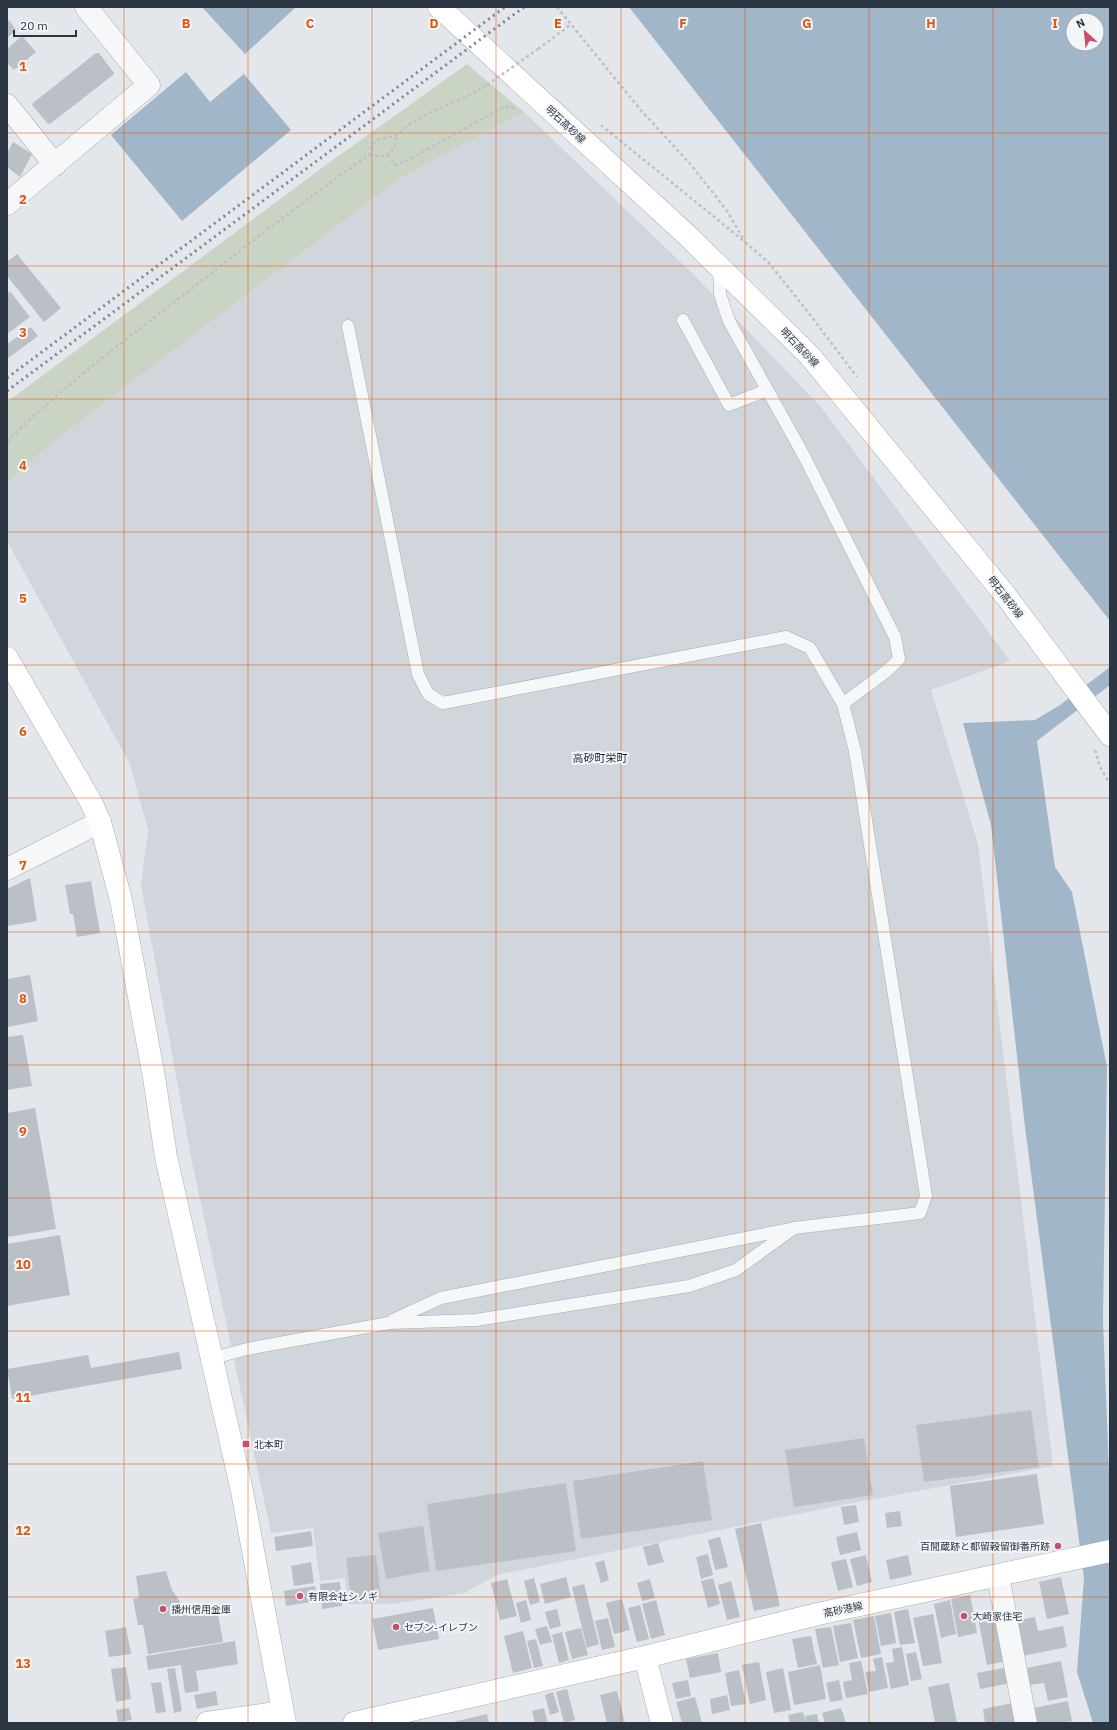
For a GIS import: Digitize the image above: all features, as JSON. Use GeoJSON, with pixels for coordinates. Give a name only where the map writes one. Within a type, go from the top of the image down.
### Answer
{"type":"FeatureCollection","features":[{"type":"Feature","properties":{"kind":"main road","name":"明石高砂線"},"geometry":{"type":"LineString","coordinates":[[439,7],[719,266],[810,356],[1006,596],[1110,735]]}},
{"type":"Feature","properties":{"kind":"main road"},"geometry":{"type":"LineString","coordinates":[[7,658],[88,797],[100,822],[121,900],[154,1077],[166,1157],[213,1358],[242,1491],[284,1718],[207,1723]]}},
{"type":"Feature","properties":{"kind":"main road","name":"高砂港線"},"geometry":{"type":"LineString","coordinates":[[354,1723],[644,1657],[818,1614],[998,1576],[1110,1550]]}},
{"type":"Feature","properties":{"kind":"main road"},"geometry":{"type":"LineString","coordinates":[[644,1657],[662,1723]]}},
{"type":"Feature","properties":{"kind":"street"},"geometry":{"type":"LineString","coordinates":[[7,204],[149,85],[86,7]]}},
{"type":"Feature","properties":{"kind":"street"},"geometry":{"type":"LineString","coordinates":[[7,106],[55,165]]}},
{"type":"Feature","properties":{"kind":"street"},"geometry":{"type":"LineString","coordinates":[[7,869],[100,822]]}},
{"type":"Feature","properties":{"kind":"street"},"geometry":{"type":"LineString","coordinates":[[998,1576],[1026,1723]]}},
{"type":"Feature","properties":{"kind":"lane"},"geometry":{"type":"LineString","coordinates":[[719,266],[720,294],[729,322],[803,454],[895,638],[899,659],[887,672],[860,689],[843,704]]}},
{"type":"Feature","properties":{"kind":"lane"},"geometry":{"type":"LineString","coordinates":[[683,320],[729,405],[767,390]]}},
{"type":"Feature","properties":{"kind":"lane"},"geometry":{"type":"LineString","coordinates":[[348,326],[418,674],[428,694],[444,703],[786,637],[810,648],[843,704],[855,751],[926,1196],[920,1213],[794,1228],[448,1297],[389,1323]]}},
{"type":"Feature","properties":{"kind":"lane"},"geometry":{"type":"LineString","coordinates":[[213,1358],[247,1349],[389,1323],[476,1320],[689,1286],[736,1270],[794,1228]]}},
{"type":"Feature","properties":{"kind":"path"},"geometry":{"type":"LineString","coordinates":[[557,7],[638,108],[692,166],[727,211],[745,242]]}},
{"type":"Feature","properties":{"kind":"path"},"geometry":{"type":"LineString","coordinates":[[7,442],[58,395],[141,326],[322,188],[369,155],[372,146],[377,140],[397,135],[407,126],[430,113],[466,97],[538,49],[570,25]]}},
{"type":"Feature","properties":{"kind":"path"},"geometry":{"type":"LineString","coordinates":[[388,155],[395,165],[405,162],[505,106],[512,108],[522,105]]}},
{"type":"Feature","properties":{"kind":"path"},"geometry":{"type":"LineString","coordinates":[[369,155],[380,157],[388,155],[395,147],[397,135]]}},
{"type":"Feature","properties":{"kind":"shaded area"},"geometry":{"type":"Polygon","coordinates":[[[524,112],[692,273],[821,407],[1010,661],[931,690],[978,844],[1053,1466],[847,1504],[497,1575],[464,1593],[392,1604],[348,1604],[345,1578],[320,1581],[313,1528],[271,1533],[191,1157],[141,885],[148,830],[130,764],[7,541],[7,483],[44,449],[400,178],[524,112]]]}},
{"type":"Feature","properties":{"kind":"green space"},"geometry":{"type":"Polygon","coordinates":[[[467,64],[524,112],[400,178],[44,449],[7,483],[7,402],[330,162],[467,64]]]}},
{"type":"Feature","properties":{"kind":"water"},"geometry":{"type":"Polygon","coordinates":[[[202,7],[296,7],[245,54],[202,7]]]}},
{"type":"Feature","properties":{"kind":"water"},"geometry":{"type":"Polygon","coordinates":[[[629,7],[1110,7],[1110,621],[629,7]]]}},
{"type":"Feature","properties":{"kind":"water"},"geometry":{"type":"Polygon","coordinates":[[[186,72],[210,102],[244,74],[291,130],[182,221],[111,135],[186,72]]]}},
{"type":"Feature","properties":{"kind":"water"},"geometry":{"type":"Polygon","coordinates":[[[1110,667],[1110,685],[1037,741],[1055,867],[1072,892],[1107,1067],[1103,1320],[1110,1497],[1110,1723],[1093,1723],[1077,1672],[1084,1578],[1025,1127],[991,825],[963,723],[1035,720],[1060,705],[1110,667]]]}},
{"type":"Feature","properties":{"kind":"building"},"geometry":{"type":"Polygon","coordinates":[[[9,20],[16,30],[7,38],[7,22],[9,20]]]}},
{"type":"Feature","properties":{"kind":"building"},"geometry":{"type":"Polygon","coordinates":[[[22,36],[36,52],[14,70],[7,63],[7,49],[22,36]]]}},
{"type":"Feature","properties":{"kind":"building"},"geometry":{"type":"Polygon","coordinates":[[[96,53],[99,53],[114,73],[113,75],[50,124],[48,124],[32,105],[33,103],[96,53]]]}},
{"type":"Feature","properties":{"kind":"building"},"geometry":{"type":"Polygon","coordinates":[[[13,142],[32,154],[20,177],[7,167],[7,153],[13,142]]]}},
{"type":"Feature","properties":{"kind":"building"},"geometry":{"type":"Polygon","coordinates":[[[17,254],[61,308],[44,322],[7,276],[7,262],[17,254]]]}},
{"type":"Feature","properties":{"kind":"building"},"geometry":{"type":"Polygon","coordinates":[[[10,291],[30,317],[7,334],[7,294],[10,291]]]}},
{"type":"Feature","properties":{"kind":"building"},"geometry":{"type":"Polygon","coordinates":[[[31,327],[38,336],[7,359],[7,344],[31,327]]]}},
{"type":"Feature","properties":{"kind":"building"},"geometry":{"type":"Polygon","coordinates":[[[30,878],[37,921],[7,926],[7,889],[30,878]]]}},
{"type":"Feature","properties":{"kind":"building"},"geometry":{"type":"Polygon","coordinates":[[[91,881],[100,933],[77,937],[73,914],[70,914],[65,885],[91,881]]]}},
{"type":"Feature","properties":{"kind":"building"},"geometry":{"type":"Polygon","coordinates":[[[30,975],[38,1021],[7,1027],[7,979],[30,975]]]}},
{"type":"Feature","properties":{"kind":"building"},"geometry":{"type":"Polygon","coordinates":[[[23,1035],[32,1086],[7,1090],[7,1037],[23,1035]]]}},
{"type":"Feature","properties":{"kind":"building"},"geometry":{"type":"Polygon","coordinates":[[[35,1108],[56,1229],[7,1237],[7,1113],[35,1108]]]}},
{"type":"Feature","properties":{"kind":"building"},"geometry":{"type":"Polygon","coordinates":[[[60,1235],[70,1295],[7,1306],[7,1244],[60,1235]]]}},
{"type":"Feature","properties":{"kind":"building"},"geometry":{"type":"Polygon","coordinates":[[[179,1352],[182,1369],[12,1399],[7,1369],[88,1355],[91,1368],[179,1352]]]}},
{"type":"Feature","properties":{"kind":"building"},"geometry":{"type":"Polygon","coordinates":[[[1031,1410],[1039,1467],[924,1482],[916,1425],[1031,1410]]]}},
{"type":"Feature","properties":{"kind":"building"},"geometry":{"type":"Polygon","coordinates":[[[864,1438],[873,1495],[794,1507],[785,1450],[864,1438]]]}},
{"type":"Feature","properties":{"kind":"building"},"geometry":{"type":"Polygon","coordinates":[[[703,1461],[712,1520],[581,1539],[573,1481],[703,1461]]]}},
{"type":"Feature","properties":{"kind":"building"},"geometry":{"type":"Polygon","coordinates":[[[1037,1474],[1044,1524],[956,1537],[950,1486],[1037,1474]]]}},
{"type":"Feature","properties":{"kind":"building"},"geometry":{"type":"Polygon","coordinates":[[[566,1483],[576,1551],[436,1571],[427,1504],[566,1483]]]}},
{"type":"Feature","properties":{"kind":"building"},"geometry":{"type":"Polygon","coordinates":[[[856,1505],[859,1522],[844,1525],[841,1507],[856,1505]]]}},
{"type":"Feature","properties":{"kind":"building"},"geometry":{"type":"Polygon","coordinates":[[[900,1511],[902,1526],[887,1528],[885,1513],[900,1511]]]}},
{"type":"Feature","properties":{"kind":"building"},"geometry":{"type":"Polygon","coordinates":[[[761,1523],[780,1606],[754,1611],[735,1529],[761,1523]]]}},
{"type":"Feature","properties":{"kind":"building"},"geometry":{"type":"Polygon","coordinates":[[[423,1526],[430,1571],[386,1579],[378,1533],[423,1526]]]}},
{"type":"Feature","properties":{"kind":"building"},"geometry":{"type":"Polygon","coordinates":[[[311,1531],[313,1546],[276,1551],[274,1537],[311,1531]]]}},
{"type":"Feature","properties":{"kind":"building"},"geometry":{"type":"Polygon","coordinates":[[[857,1532],[861,1550],[840,1555],[836,1537],[857,1532]]]}},
{"type":"Feature","properties":{"kind":"building"},"geometry":{"type":"Polygon","coordinates":[[[720,1537],[728,1567],[715,1570],[708,1540],[720,1537]]]}},
{"type":"Feature","properties":{"kind":"building"},"geometry":{"type":"Polygon","coordinates":[[[658,1543],[664,1562],[648,1566],[643,1547],[658,1543]]]}},
{"type":"Feature","properties":{"kind":"building"},"geometry":{"type":"Polygon","coordinates":[[[708,1554],[713,1575],[701,1579],[696,1557],[708,1554]]]}},
{"type":"Feature","properties":{"kind":"building"},"geometry":{"type":"Polygon","coordinates":[[[376,1555],[381,1596],[351,1599],[346,1558],[376,1555]]]}},
{"type":"Feature","properties":{"kind":"building"},"geometry":{"type":"Polygon","coordinates":[[[866,1555],[872,1582],[857,1586],[850,1559],[866,1555]]]}},
{"type":"Feature","properties":{"kind":"building"},"geometry":{"type":"Polygon","coordinates":[[[908,1555],[912,1575],[890,1580],[886,1560],[908,1555]]]}},
{"type":"Feature","properties":{"kind":"building"},"geometry":{"type":"Polygon","coordinates":[[[846,1559],[853,1587],[838,1591],[831,1562],[846,1559]]]}},
{"type":"Feature","properties":{"kind":"building"},"geometry":{"type":"Polygon","coordinates":[[[604,1560],[609,1580],[601,1583],[595,1563],[604,1560]]]}},
{"type":"Feature","properties":{"kind":"building"},"geometry":{"type":"Polygon","coordinates":[[[311,1562],[314,1583],[294,1586],[291,1566],[311,1562]]]}},
{"type":"Feature","properties":{"kind":"building","name":"播州信用金庫"},"geometry":{"type":"Polygon","coordinates":[[[166,1571],[172,1590],[183,1606],[200,1613],[218,1614],[223,1642],[148,1654],[143,1625],[138,1625],[133,1599],[139,1598],[136,1576],[166,1571]]]}},
{"type":"Feature","properties":{"kind":"building"},"geometry":{"type":"Polygon","coordinates":[[[566,1577],[571,1597],[545,1604],[540,1584],[566,1577]]]}},
{"type":"Feature","properties":{"kind":"building"},"geometry":{"type":"Polygon","coordinates":[[[1061,1577],[1069,1614],[1047,1619],[1039,1582],[1061,1577]]]}},
{"type":"Feature","properties":{"kind":"building"},"geometry":{"type":"Polygon","coordinates":[[[534,1578],[540,1602],[530,1605],[524,1581],[534,1578]]]}},
{"type":"Feature","properties":{"kind":"building"},"geometry":{"type":"Polygon","coordinates":[[[713,1578],[720,1604],[708,1608],[701,1581],[713,1578]]]}},
{"type":"Feature","properties":{"kind":"building"},"geometry":{"type":"Polygon","coordinates":[[[507,1579],[517,1616],[500,1620],[491,1583],[507,1579]]]}},
{"type":"Feature","properties":{"kind":"building"},"geometry":{"type":"Polygon","coordinates":[[[650,1579],[655,1598],[642,1601],[637,1583],[650,1579]]]}},
{"type":"Feature","properties":{"kind":"building"},"geometry":{"type":"Polygon","coordinates":[[[731,1581],[740,1617],[727,1620],[718,1585],[731,1581]]]}},
{"type":"Feature","properties":{"kind":"building"},"geometry":{"type":"Polygon","coordinates":[[[340,1582],[342,1606],[322,1609],[320,1584],[340,1582]]]}},
{"type":"Feature","properties":{"kind":"building"},"geometry":{"type":"Polygon","coordinates":[[[584,1584],[599,1644],[587,1648],[572,1587],[584,1584]]]}},
{"type":"Feature","properties":{"kind":"building","name":"有限会社シノギ"},"geometry":{"type":"Polygon","coordinates":[[[315,1586],[317,1601],[286,1606],[284,1591],[315,1586]]]}},
{"type":"Feature","properties":{"kind":"building","name":"大崎家住宅"},"geometry":{"type":"Polygon","coordinates":[[[970,1595],[977,1633],[958,1637],[951,1599],[970,1595]]]}},
{"type":"Feature","properties":{"kind":"building"},"geometry":{"type":"Polygon","coordinates":[[[622,1599],[630,1630],[614,1634],[606,1603],[622,1599]]]}},
{"type":"Feature","properties":{"kind":"building"},"geometry":{"type":"Polygon","coordinates":[[[526,1600],[531,1620],[521,1623],[516,1603],[526,1600]]]}},
{"type":"Feature","properties":{"kind":"building"},"geometry":{"type":"Polygon","coordinates":[[[656,1600],[665,1635],[651,1639],[642,1604],[656,1600]]]}},
{"type":"Feature","properties":{"kind":"building"},"geometry":{"type":"Polygon","coordinates":[[[950,1600],[956,1634],[941,1638],[934,1604],[950,1600]]]}},
{"type":"Feature","properties":{"kind":"building"},"geometry":{"type":"Polygon","coordinates":[[[640,1605],[649,1639],[637,1642],[628,1608],[640,1605]]]}},
{"type":"Feature","properties":{"kind":"building"},"geometry":{"type":"Polygon","coordinates":[[[433,1608],[439,1639],[378,1650],[372,1619],[433,1608]]]}},
{"type":"Feature","properties":{"kind":"building"},"geometry":{"type":"Polygon","coordinates":[[[557,1609],[561,1626],[550,1629],[545,1612],[557,1609]]]}},
{"type":"Feature","properties":{"kind":"building"},"geometry":{"type":"Polygon","coordinates":[[[908,1609],[915,1643],[900,1645],[894,1612],[908,1609]]]}},
{"type":"Feature","properties":{"kind":"building"},"geometry":{"type":"Polygon","coordinates":[[[891,1613],[896,1643],[881,1646],[875,1616],[891,1613]]]}},
{"type":"Feature","properties":{"kind":"building"},"geometry":{"type":"Polygon","coordinates":[[[933,1614],[942,1663],[923,1666],[913,1618],[933,1614]]]}},
{"type":"Feature","properties":{"kind":"building"},"geometry":{"type":"Polygon","coordinates":[[[998,1614],[1007,1661],[987,1665],[978,1618],[998,1614]]]}},
{"type":"Feature","properties":{"kind":"building"},"geometry":{"type":"Polygon","coordinates":[[[874,1616],[881,1654],[861,1658],[853,1620],[874,1616]]]}},
{"type":"Feature","properties":{"kind":"building"},"geometry":{"type":"Polygon","coordinates":[[[1035,1617],[1038,1631],[1063,1626],[1067,1647],[1022,1656],[1015,1621],[1035,1617]]]}},
{"type":"Feature","properties":{"kind":"building"},"geometry":{"type":"Polygon","coordinates":[[[608,1618],[615,1647],[602,1650],[595,1621],[608,1618]]]}},
{"type":"Feature","properties":{"kind":"building"},"geometry":{"type":"Polygon","coordinates":[[[851,1623],[858,1658],[840,1662],[833,1626],[851,1623]]]}},
{"type":"Feature","properties":{"kind":"building"},"geometry":{"type":"Polygon","coordinates":[[[547,1626],[552,1642],[540,1645],[535,1629],[547,1626]]]}},
{"type":"Feature","properties":{"kind":"building"},"geometry":{"type":"Polygon","coordinates":[[[126,1627],[131,1654],[109,1657],[105,1631],[126,1627]]]}},
{"type":"Feature","properties":{"kind":"building"},"geometry":{"type":"Polygon","coordinates":[[[831,1627],[839,1665],[823,1668],[815,1629],[831,1627]]]}},
{"type":"Feature","properties":{"kind":"building"},"geometry":{"type":"Polygon","coordinates":[[[581,1628],[588,1655],[572,1659],[565,1632],[581,1628]]]}},
{"type":"Feature","properties":{"kind":"building"},"geometry":{"type":"Polygon","coordinates":[[[523,1631],[532,1668],[513,1673],[504,1636],[523,1631]]]}},
{"type":"Feature","properties":{"kind":"building"},"geometry":{"type":"Polygon","coordinates":[[[562,1632],[569,1660],[559,1663],[552,1635],[562,1632]]]}},
{"type":"Feature","properties":{"kind":"building"},"geometry":{"type":"Polygon","coordinates":[[[811,1636],[817,1664],[798,1668],[792,1639],[811,1636]]]}},
{"type":"Feature","properties":{"kind":"building"},"geometry":{"type":"Polygon","coordinates":[[[536,1639],[543,1666],[534,1668],[527,1641],[536,1639]]]}},
{"type":"Feature","properties":{"kind":"building"},"geometry":{"type":"Polygon","coordinates":[[[235,1641],[238,1664],[196,1671],[199,1691],[185,1693],[181,1665],[148,1670],[146,1656],[235,1641]]]}},
{"type":"Feature","properties":{"kind":"building"},"geometry":{"type":"Polygon","coordinates":[[[902,1647],[909,1685],[891,1689],[886,1663],[894,1662],[892,1649],[902,1647]]]}},
{"type":"Feature","properties":{"kind":"building"},"geometry":{"type":"Polygon","coordinates":[[[916,1652],[922,1679],[911,1681],[906,1654],[916,1652]]]}},
{"type":"Feature","properties":{"kind":"building"},"geometry":{"type":"Polygon","coordinates":[[[718,1653],[721,1672],[690,1678],[686,1659],[718,1653]]]}},
{"type":"Feature","properties":{"kind":"building"},"geometry":{"type":"Polygon","coordinates":[[[882,1657],[888,1688],[869,1692],[865,1672],[876,1671],[873,1659],[882,1657]]]}},
{"type":"Feature","properties":{"kind":"building"},"geometry":{"type":"Polygon","coordinates":[[[861,1661],[868,1694],[846,1698],[843,1682],[852,1680],[849,1663],[861,1661]]]}},
{"type":"Feature","properties":{"kind":"building"},"geometry":{"type":"Polygon","coordinates":[[[1061,1661],[1068,1697],[1048,1701],[1044,1683],[1030,1685],[1027,1668],[1061,1661]]]}},
{"type":"Feature","properties":{"kind":"building"},"geometry":{"type":"Polygon","coordinates":[[[759,1662],[766,1700],[750,1704],[742,1665],[759,1662]]]}},
{"type":"Feature","properties":{"kind":"building"},"geometry":{"type":"Polygon","coordinates":[[[820,1665],[826,1699],[794,1705],[788,1672],[820,1665]]]}},
{"type":"Feature","properties":{"kind":"building"},"geometry":{"type":"Polygon","coordinates":[[[126,1667],[131,1699],[116,1702],[111,1669],[126,1667]]]}},
{"type":"Feature","properties":{"kind":"building"},"geometry":{"type":"Polygon","coordinates":[[[1008,1667],[1011,1683],[980,1689],[977,1673],[1008,1667]]]}},
{"type":"Feature","properties":{"kind":"building"},"geometry":{"type":"Polygon","coordinates":[[[175,1668],[182,1711],[174,1713],[167,1669],[175,1668]]]}},
{"type":"Feature","properties":{"kind":"building"},"geometry":{"type":"Polygon","coordinates":[[[783,1668],[791,1710],[774,1713],[766,1672],[783,1668]]]}},
{"type":"Feature","properties":{"kind":"building"},"geometry":{"type":"Polygon","coordinates":[[[739,1670],[746,1704],[731,1706],[725,1673],[739,1670]]]}},
{"type":"Feature","properties":{"kind":"building"},"geometry":{"type":"Polygon","coordinates":[[[688,1680],[691,1696],[676,1699],[672,1683],[688,1680]]]}},
{"type":"Feature","properties":{"kind":"building"},"geometry":{"type":"Polygon","coordinates":[[[839,1680],[843,1700],[830,1702],[826,1683],[839,1680]]]}},
{"type":"Feature","properties":{"kind":"building"},"geometry":{"type":"Polygon","coordinates":[[[161,1682],[166,1712],[156,1713],[151,1683],[161,1682]]]}},
{"type":"Feature","properties":{"kind":"building"},"geometry":{"type":"Polygon","coordinates":[[[949,1683],[957,1723],[935,1723],[928,1687],[949,1683]]]}},
{"type":"Feature","properties":{"kind":"building"},"geometry":{"type":"Polygon","coordinates":[[[567,1689],[575,1720],[564,1723],[556,1692],[567,1689]]]}},
{"type":"Feature","properties":{"kind":"building"},"geometry":{"type":"Polygon","coordinates":[[[216,1691],[218,1705],[197,1709],[194,1695],[216,1691]]]}},
{"type":"Feature","properties":{"kind":"building"},"geometry":{"type":"Polygon","coordinates":[[[617,1691],[625,1723],[607,1723],[600,1695],[617,1691]]]}},
{"type":"Feature","properties":{"kind":"building"},"geometry":{"type":"Polygon","coordinates":[[[553,1692],[559,1712],[550,1715],[545,1695],[553,1692]]]}},
{"type":"Feature","properties":{"kind":"building"},"geometry":{"type":"Polygon","coordinates":[[[727,1695],[730,1710],[712,1714],[710,1699],[727,1695]]]}},
{"type":"Feature","properties":{"kind":"building"},"geometry":{"type":"Polygon","coordinates":[[[695,1697],[702,1723],[682,1723],[676,1702],[695,1697]]]}},
{"type":"Feature","properties":{"kind":"building"},"geometry":{"type":"Polygon","coordinates":[[[1068,1701],[1072,1721],[1061,1723],[1037,1723],[1034,1708],[1068,1701]]]}},
{"type":"Feature","properties":{"kind":"building"},"geometry":{"type":"Polygon","coordinates":[[[1017,1702],[1021,1723],[985,1723],[983,1709],[1017,1702]]]}},
{"type":"Feature","properties":{"kind":"building"},"geometry":{"type":"Polygon","coordinates":[[[129,1708],[132,1720],[118,1722],[116,1710],[129,1708]]]}},
{"type":"Feature","properties":{"kind":"building"},"geometry":{"type":"Polygon","coordinates":[[[544,1708],[548,1723],[535,1723],[532,1711],[544,1708]]]}},
{"type":"Feature","properties":{"kind":"building"},"geometry":{"type":"Polygon","coordinates":[[[841,1708],[846,1723],[825,1723],[822,1713],[841,1708]]]}},
{"type":"Feature","properties":{"kind":"building"},"geometry":{"type":"Polygon","coordinates":[[[803,1712],[806,1723],[790,1723],[788,1715],[803,1712]]]}},
{"type":"Feature","properties":{"kind":"building"},"geometry":{"type":"Polygon","coordinates":[[[487,1714],[489,1723],[453,1723],[453,1722],[487,1714]]]}},
{"type":"Feature","properties":{"kind":"building"},"geometry":{"type":"Polygon","coordinates":[[[817,1714],[819,1723],[806,1723],[805,1716],[817,1714]]]}},
{"type":"Feature","properties":{"kind":"railway"},"geometry":{"type":"LineString","coordinates":[[7,378],[505,7]]}},
{"type":"Feature","properties":{"kind":"railway"},"geometry":{"type":"LineString","coordinates":[[7,391],[524,7]]}},
{"type":"Feature","properties":{"kind":"place","name":"北本町"},"geometry":{"type":"Point","coordinates":[246,1444]}},
{"type":"Feature","properties":{"kind":"place","name":"百閒蔵跡と都留穀留御番所跡"},"geometry":{"type":"Point","coordinates":[1058,1546]}},
{"type":"Feature","properties":{"kind":"place","name":"有限会社シノギ"},"geometry":{"type":"Point","coordinates":[300,1596]}},
{"type":"Feature","properties":{"kind":"place","name":"播州信用金庫"},"geometry":{"type":"Point","coordinates":[163,1609]}},
{"type":"Feature","properties":{"kind":"place","name":"大崎家住宅"},"geometry":{"type":"Point","coordinates":[964,1616]}},
{"type":"Feature","properties":{"kind":"place","name":"セブン-イレブン"},"geometry":{"type":"Point","coordinates":[396,1627]}},
{"type":"Feature","properties":{"kind":"district","name":"高砂町栄町"},"geometry":{"type":"Point","coordinates":[600,758]}}]}
